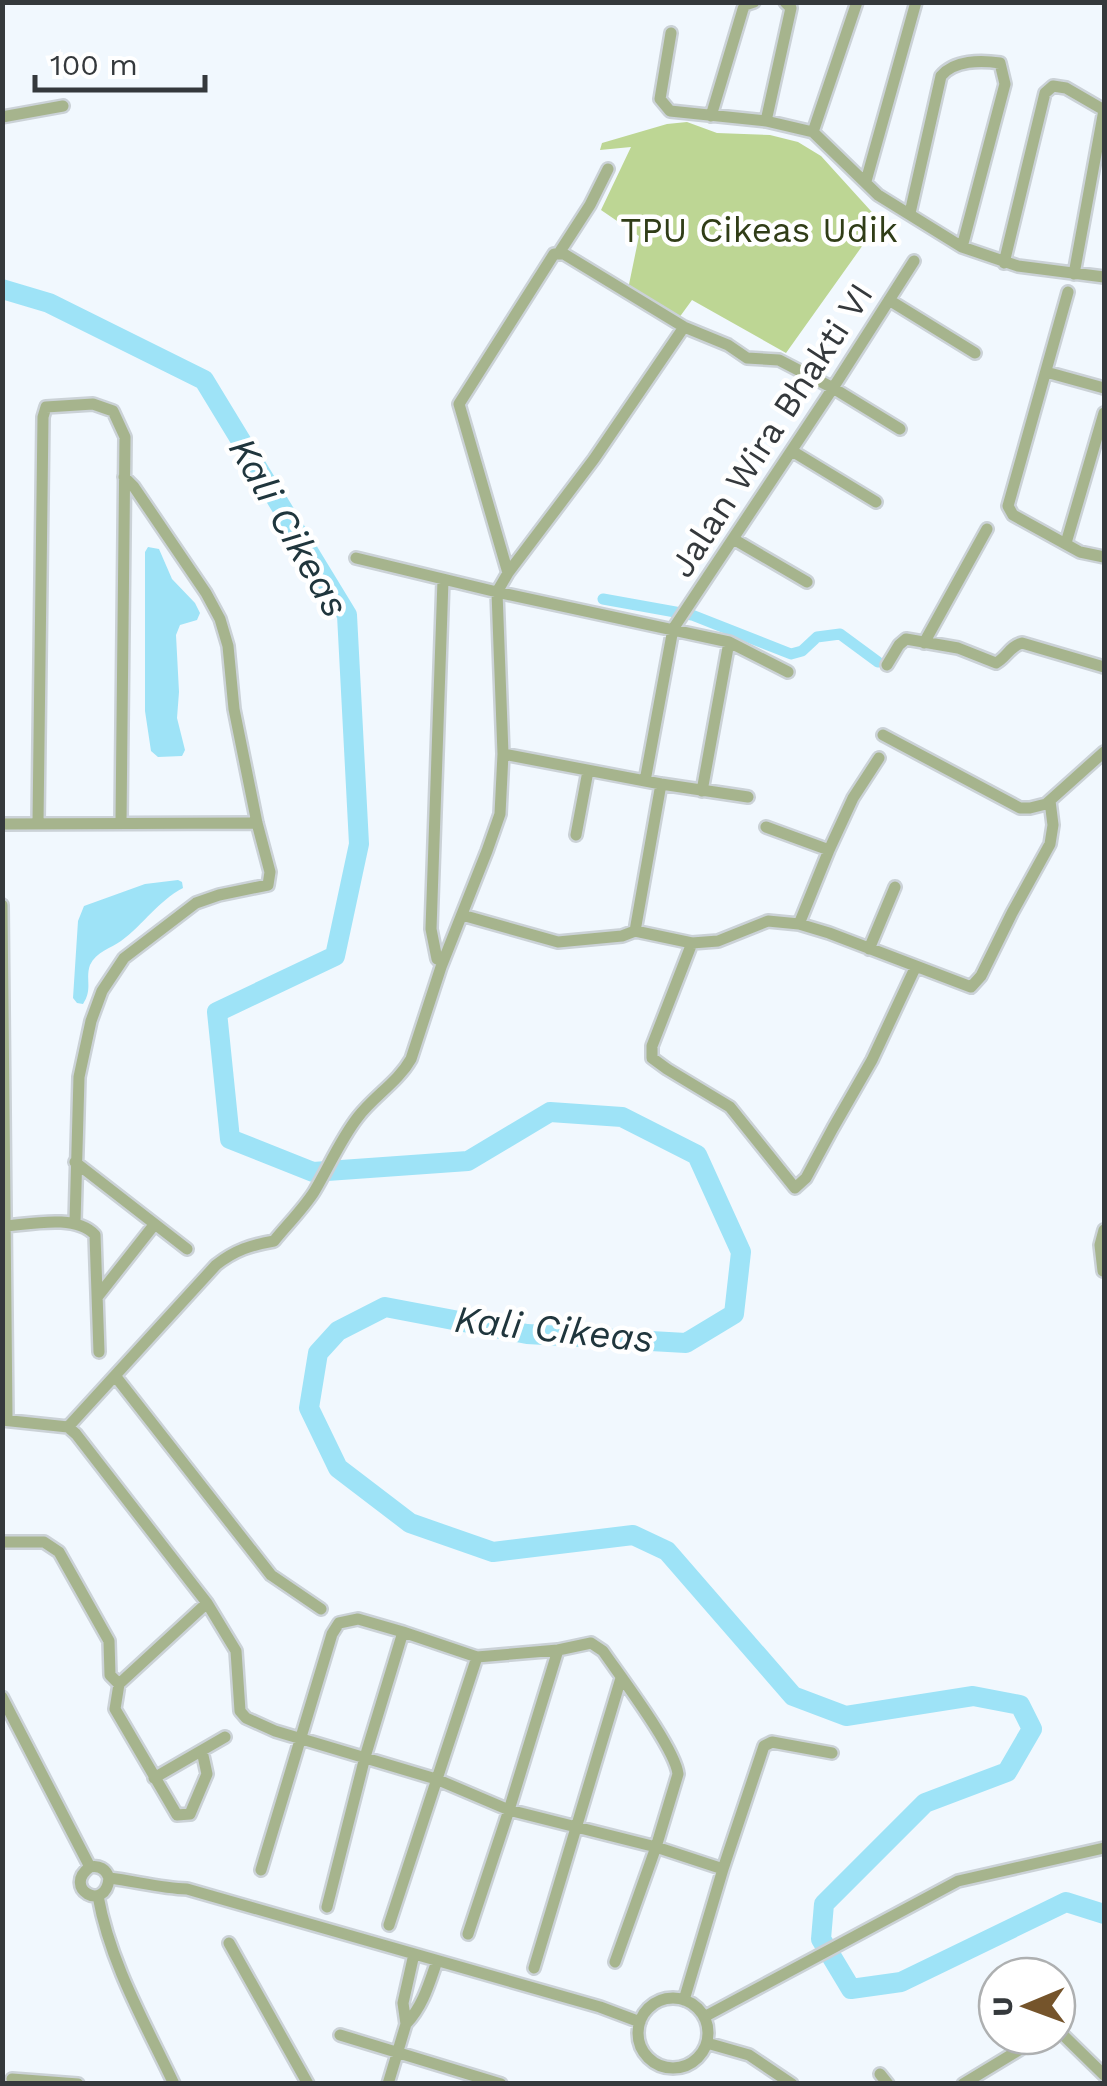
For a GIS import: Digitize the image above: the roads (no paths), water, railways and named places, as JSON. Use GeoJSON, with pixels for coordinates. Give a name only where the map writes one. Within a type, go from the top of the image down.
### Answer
{"type":"FeatureCollection","features":[{"type":"Feature","properties":{"kind":"street"},"geometry":{"type":"LineString","coordinates":[[711,116],[742,9],[754,2]]}},
{"type":"Feature","properties":{"kind":"street"},"geometry":{"type":"LineString","coordinates":[[766,121],[791,8],[785,2]]}},
{"type":"Feature","properties":{"kind":"street"},"geometry":{"type":"LineString","coordinates":[[813,132],[857,2]]}},
{"type":"Feature","properties":{"kind":"street"},"geometry":{"type":"LineString","coordinates":[[866,181],[916,2]]}},
{"type":"Feature","properties":{"kind":"street"},"geometry":{"type":"LineString","coordinates":[[671,34],[660,98],[670,111],[766,121],[813,132],[878,195],[962,247],[1004,263],[1104,277]]}},
{"type":"Feature","properties":{"kind":"street"},"geometry":{"type":"LineString","coordinates":[[910,213],[941,76],[949,67],[967,63],[1000,63],[1005,84],[962,247]]}},
{"type":"Feature","properties":{"kind":"street"},"geometry":{"type":"LineString","coordinates":[[1004,263],[1045,94],[1056,86],[1104,110],[1074,274]]}},
{"type":"Feature","properties":{"kind":"street"},"geometry":{"type":"LineString","coordinates":[[2,117],[63,106]]}},
{"type":"Feature","properties":{"kind":"street"},"geometry":{"type":"LineString","coordinates":[[559,253],[608,169]]}},
{"type":"Feature","properties":{"kind":"street"},"geometry":{"type":"LineString","coordinates":[[508,573],[458,404],[552,255],[559,253],[579,262],[684,327],[728,344],[748,358],[779,360],[834,388],[900,430]]}},
{"type":"Feature","properties":{"kind":"street","name":"Jalan Wira Bhakti VI"},"geometry":{"type":"LineString","coordinates":[[680,620],[914,261]]}},
{"type":"Feature","properties":{"kind":"street"},"geometry":{"type":"LineString","coordinates":[[1068,292],[1008,506],[1013,516],[1080,552],[1104,557]]}},
{"type":"Feature","properties":{"kind":"street"},"geometry":{"type":"LineString","coordinates":[[889,300],[975,353]]}},
{"type":"Feature","properties":{"kind":"street"},"geometry":{"type":"LineString","coordinates":[[68,1427],[216,1265],[235,1250],[274,1241],[312,1196],[348,1131],[375,1097],[404,1072],[440,967],[496,828],[502,797],[503,754],[497,592],[684,327]]}},
{"type":"Feature","properties":{"kind":"street"},"geometry":{"type":"LineString","coordinates":[[1046,372],[1104,388]]}},
{"type":"Feature","properties":{"kind":"street"},"geometry":{"type":"LineString","coordinates":[[38,823],[43,417],[46,407],[93,404],[113,412],[125,437],[121,822]]}},
{"type":"Feature","properties":{"kind":"street"},"geometry":{"type":"LineString","coordinates":[[1066,543],[1104,414]]}},
{"type":"Feature","properties":{"kind":"street"},"geometry":{"type":"LineString","coordinates":[[792,451],[876,502]]}},
{"type":"Feature","properties":{"kind":"street"},"geometry":{"type":"LineString","coordinates":[[74,1222],[79,1077],[91,1021],[102,992],[124,958],[196,903],[218,894],[268,885],[270,872],[234,709],[228,646],[220,620],[196,578],[124,478]]}},
{"type":"Feature","properties":{"kind":"street"},"geometry":{"type":"LineString","coordinates":[[924,643],[988,529]]}},
{"type":"Feature","properties":{"kind":"street"},"geometry":{"type":"LineString","coordinates":[[734,540],[807,582]]}},
{"type":"Feature","properties":{"kind":"street"},"geometry":{"type":"LineString","coordinates":[[356,558],[497,592],[680,620],[788,672]]}},
{"type":"Feature","properties":{"kind":"street"},"geometry":{"type":"LineString","coordinates":[[437,959],[431,929],[443,580]]}},
{"type":"Feature","properties":{"kind":"street"},"geometry":{"type":"LineString","coordinates":[[646,780],[680,620]]}},
{"type":"Feature","properties":{"kind":"street"},"geometry":{"type":"LineString","coordinates":[[887,665],[904,640],[958,648],[996,663],[1022,642],[1104,667]]}},
{"type":"Feature","properties":{"kind":"street"},"geometry":{"type":"LineString","coordinates":[[702,791],[730,642]]}},
{"type":"Feature","properties":{"kind":"street"},"geometry":{"type":"LineString","coordinates":[[883,734],[1020,808],[1040,807],[1050,801],[1104,752]]}},
{"type":"Feature","properties":{"kind":"street"},"geometry":{"type":"LineString","coordinates":[[503,754],[748,797]]}},
{"type":"Feature","properties":{"kind":"street"},"geometry":{"type":"LineString","coordinates":[[799,924],[852,798],[879,758]]}},
{"type":"Feature","properties":{"kind":"street"},"geometry":{"type":"LineString","coordinates":[[576,834],[588,770]]}},
{"type":"Feature","properties":{"kind":"street"},"geometry":{"type":"LineString","coordinates":[[635,931],[662,784]]}},
{"type":"Feature","properties":{"kind":"street"},"geometry":{"type":"LineString","coordinates":[[462,914],[558,942],[622,936],[635,931],[692,943],[718,941],[768,922],[799,924],[971,987],[1050,844],[1050,801]]}},
{"type":"Feature","properties":{"kind":"street"},"geometry":{"type":"LineString","coordinates":[[2,824],[257,823]]}},
{"type":"Feature","properties":{"kind":"street"},"geometry":{"type":"LineString","coordinates":[[766,827],[829,850]]}},
{"type":"Feature","properties":{"kind":"street"},"geometry":{"type":"LineString","coordinates":[[869,949],[895,887]]}},
{"type":"Feature","properties":{"kind":"street"},"geometry":{"type":"LineString","coordinates":[[2,905],[4,1420],[68,1427],[207,1604],[236,1650],[240,1710],[246,1718],[298,1738],[436,1779],[510,1810],[656,1847],[723,1870]]}},
{"type":"Feature","properties":{"kind":"street"},"geometry":{"type":"LineString","coordinates":[[692,943],[652,1046],[652,1058],[730,1107],[796,1188],[806,1178],[872,1060],[916,966]]}},
{"type":"Feature","properties":{"kind":"street"},"geometry":{"type":"LineString","coordinates":[[75,1162],[188,1249]]}},
{"type":"Feature","properties":{"kind":"street"},"geometry":{"type":"LineString","coordinates":[[5,1226],[74,1222],[89,1228],[96,1239],[99,1352]]}},
{"type":"Feature","properties":{"kind":"street"},"geometry":{"type":"LineString","coordinates":[[98,1296],[154,1225]]}},
{"type":"Feature","properties":{"kind":"street"},"geometry":{"type":"LineString","coordinates":[[1103,1272],[1100,1246],[1104,1230]]}},
{"type":"Feature","properties":{"kind":"street"},"geometry":{"type":"LineString","coordinates":[[116,1376],[272,1574],[321,1610]]}},
{"type":"Feature","properties":{"kind":"street"},"geometry":{"type":"LineString","coordinates":[[2,1542],[44,1542],[58,1552],[109,1641],[110,1676],[119,1684]]}},
{"type":"Feature","properties":{"kind":"street"},"geometry":{"type":"LineString","coordinates":[[202,1751],[207,1774],[190,1814],[177,1815],[116,1709],[119,1684],[207,1604]]}},
{"type":"Feature","properties":{"kind":"street"},"geometry":{"type":"LineString","coordinates":[[260,1870],[298,1738],[339,1623],[358,1620],[476,1657],[596,1645],[663,1740],[678,1774],[616,1962]]}},
{"type":"Feature","properties":{"kind":"street"},"geometry":{"type":"LineString","coordinates":[[326,1906],[403,1632]]}},
{"type":"Feature","properties":{"kind":"street"},"geometry":{"type":"LineString","coordinates":[[468,1934],[558,1650]]}},
{"type":"Feature","properties":{"kind":"street"},"geometry":{"type":"LineString","coordinates":[[390,1924],[476,1657]]}},
{"type":"Feature","properties":{"kind":"street"},"geometry":{"type":"LineString","coordinates":[[534,1968],[621,1678]]}},
{"type":"Feature","properties":{"kind":"street"},"geometry":{"type":"LineString","coordinates":[[2,1697],[90,1867]]}},
{"type":"Feature","properties":{"kind":"street"},"geometry":{"type":"LineString","coordinates":[[154,1778],[225,1737]]}},
{"type":"Feature","properties":{"kind":"street"},"geometry":{"type":"LineString","coordinates":[[684,2000],[760,1754],[772,1742],[832,1753]]}},
{"type":"Feature","properties":{"kind":"street"},"geometry":{"type":"LineString","coordinates":[[704,2016],[958,1881],[1104,1848]]}},
{"type":"Feature","properties":{"kind":"street"},"geometry":{"type":"LineString","coordinates":[[90,1867],[103,1869],[109,1878],[107,1889],[98,1896],[87,1894],[80,1885],[82,1874],[90,1867]]}},
{"type":"Feature","properties":{"kind":"street"},"geometry":{"type":"LineString","coordinates":[[109,1878],[187,1890],[600,2007],[640,2022]]}},
{"type":"Feature","properties":{"kind":"street"},"geometry":{"type":"LineString","coordinates":[[98,1896],[120,1972],[174,2084]]}},
{"type":"Feature","properties":{"kind":"street"},"geometry":{"type":"LineString","coordinates":[[229,1944],[308,2084]]}},
{"type":"Feature","properties":{"kind":"street"},"geometry":{"type":"LineString","coordinates":[[388,2084],[406,2024],[403,2003],[414,1954]]}},
{"type":"Feature","properties":{"kind":"street"},"geometry":{"type":"LineString","coordinates":[[406,2024],[428,1991],[437,1961]]}},
{"type":"Feature","properties":{"kind":"street"},"geometry":{"type":"LineString","coordinates":[[406,1984],[428,1991]]}},
{"type":"Feature","properties":{"kind":"street"},"geometry":{"type":"LineString","coordinates":[[661,2000],[684,2000],[704,2016],[707,2043],[687,2066],[666,2068],[647,2057],[641,2048],[640,2022],[651,2006],[661,2000]]}},
{"type":"Feature","properties":{"kind":"street"},"geometry":{"type":"LineString","coordinates":[[340,2036],[498,2083]]}},
{"type":"Feature","properties":{"kind":"street"},"geometry":{"type":"LineString","coordinates":[[707,2043],[749,2055],[792,2084]]}},
{"type":"Feature","properties":{"kind":"street"},"geometry":{"type":"LineString","coordinates":[[1077,2051],[1104,2080]]}},
{"type":"Feature","properties":{"kind":"street"},"geometry":{"type":"LineString","coordinates":[[963,2084],[1009,2056]]}},
{"type":"Feature","properties":{"kind":"street"},"geometry":{"type":"LineString","coordinates":[[661,2084],[666,2068]]}},
{"type":"Feature","properties":{"kind":"street"},"geometry":{"type":"LineString","coordinates":[[8,2079],[78,2084]]}},
{"type":"Feature","properties":{"kind":"water"},"geometry":{"type":"Polygon","coordinates":[[[148,547],[159,549],[172,579],[200,613],[197,620],[180,625],[176,635],[177,718],[185,750],[182,756],[158,757],[151,751],[145,711],[148,547]]]}},
{"type":"Feature","properties":{"kind":"water"},"geometry":{"type":"Polygon","coordinates":[[[178,880],[183,888],[93,961],[86,999],[83,1004],[77,1003],[73,998],[78,921],[84,906],[145,884],[178,880]]]}},
{"type":"Feature","properties":{"kind":"waterway","name":"Kali Cikeas"},"geometry":{"type":"LineString","coordinates":[[2,289],[49,303],[204,380],[347,615],[359,844],[335,956],[217,1012],[230,1139],[313,1172],[468,1161],[550,1112],[622,1117],[697,1155],[741,1252],[734,1314],[686,1343],[527,1334],[385,1307],[338,1331],[318,1353],[309,1408],[338,1468],[410,1523],[493,1552],[633,1535],[667,1551],[793,1696],[846,1716],[973,1696],[1020,1705],[1032,1729],[1007,1772],[925,1803],[824,1904],[821,1939],[851,1989],[901,1982],[1066,1902],[1104,1914]]}},
{"type":"Feature","properties":{"kind":"waterway"},"geometry":{"type":"LineString","coordinates":[[603,599],[692,615],[791,654],[802,651],[817,637],[840,634],[878,662]]}},
{"type":"Feature","properties":{"kind":"park label","name":"TPU Cikeas Udik"},"geometry":{"type":"Point","coordinates":[759,230]}}]}
